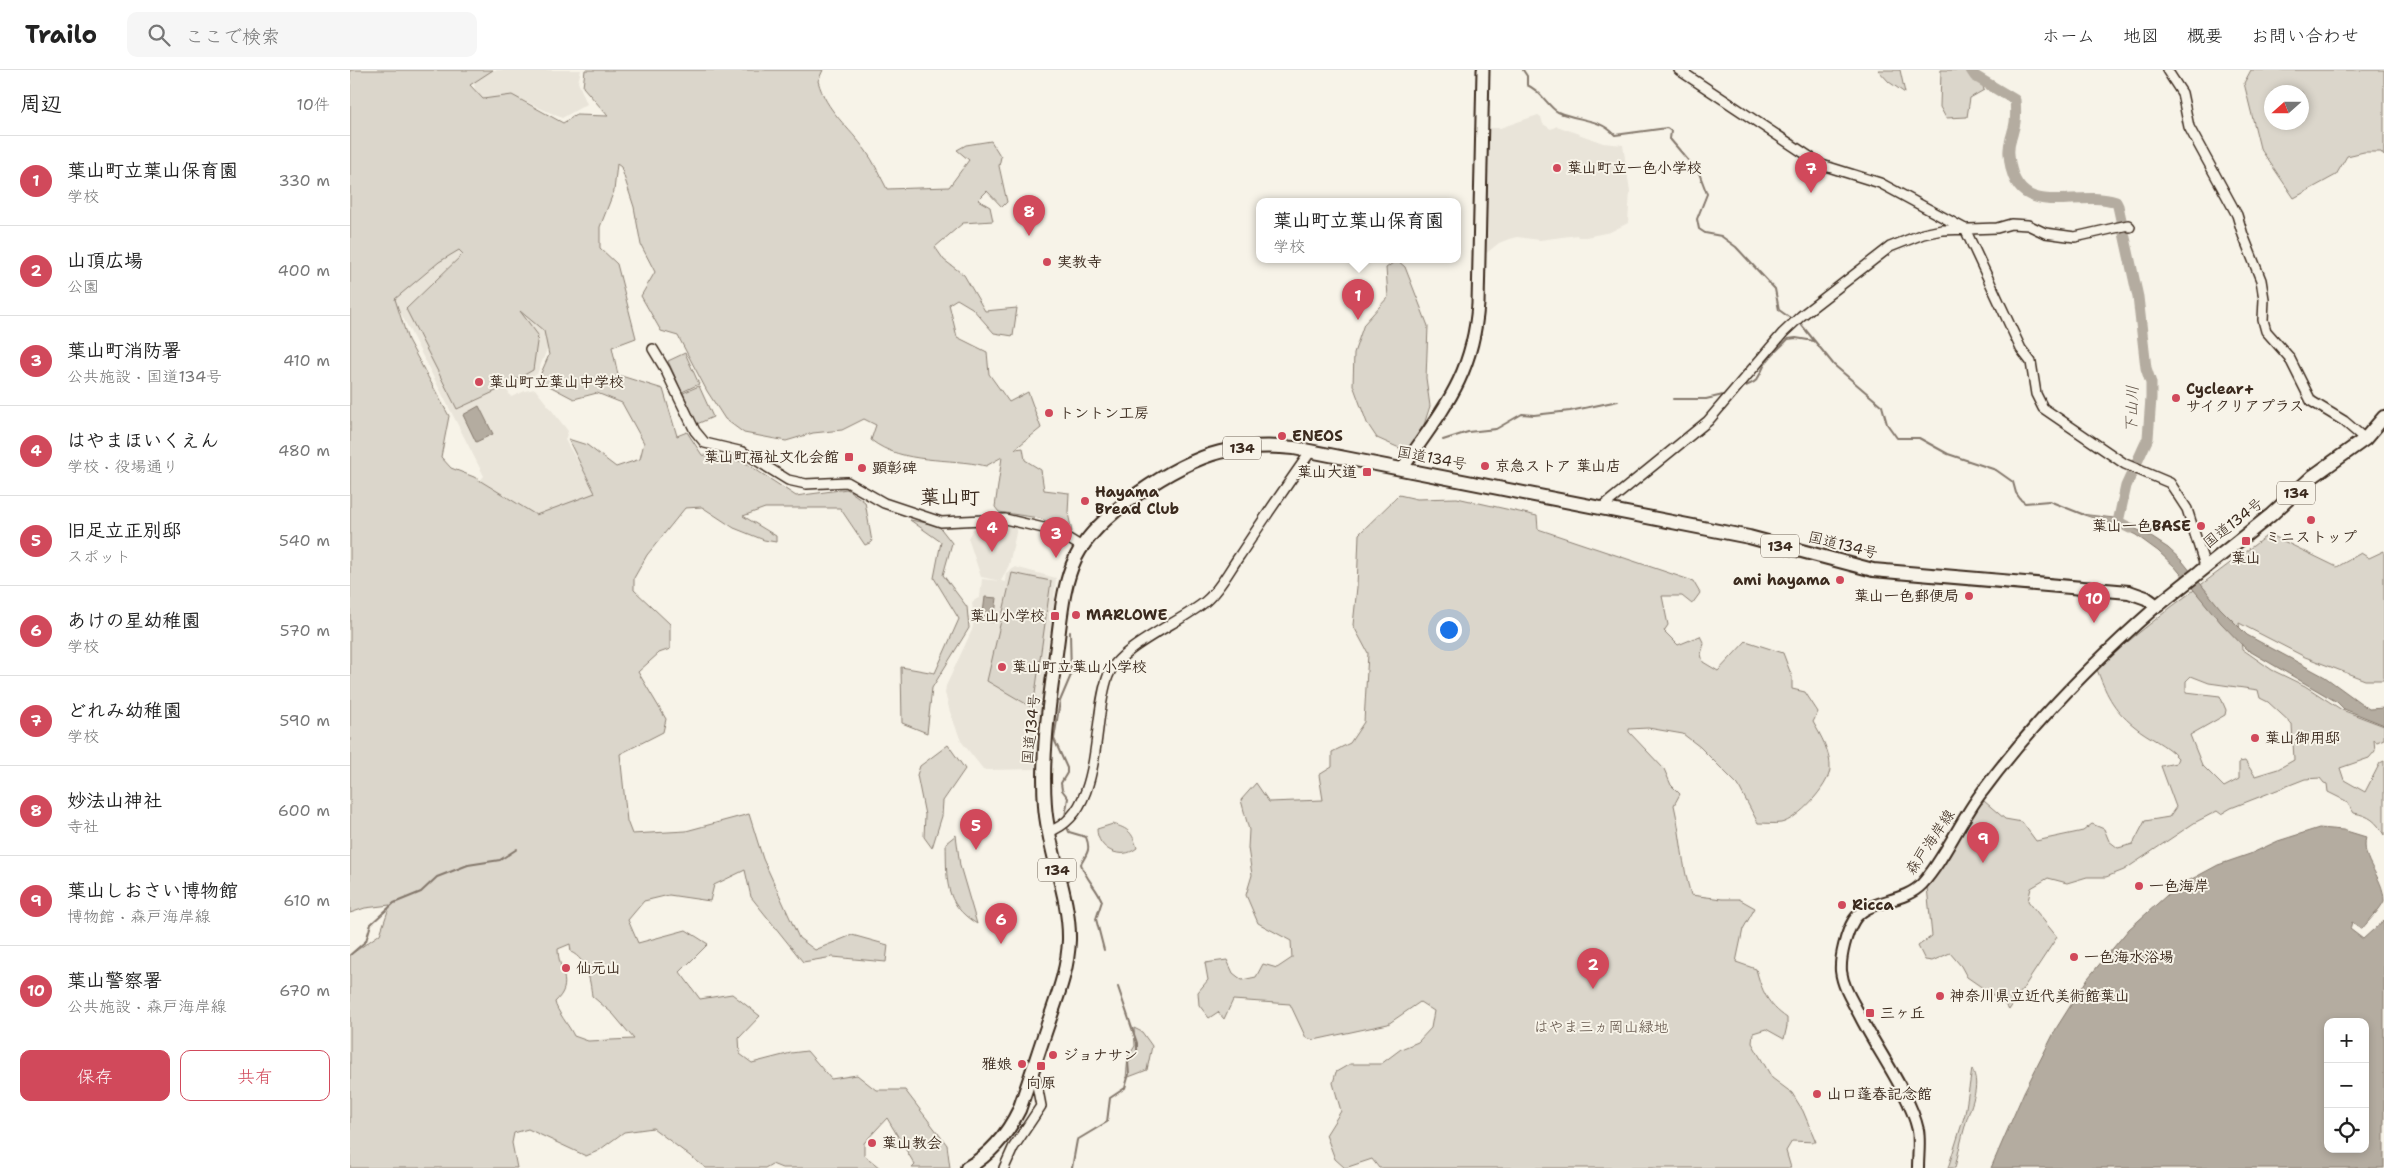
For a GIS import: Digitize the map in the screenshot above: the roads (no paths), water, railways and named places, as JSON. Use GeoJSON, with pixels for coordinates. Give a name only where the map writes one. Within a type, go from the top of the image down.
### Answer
{"type":"FeatureCollection","features":[{"type":"Feature","properties":{"kind":"highway","name":"国道134号"},"geometry":{"type":"LineString","coordinates":[[967,1168],[983,1157],[1003,1137],[1019,1110],[1063,981],[1069,947],[1068,923],[1048,832],[1043,777],[1046,735],[1067,582],[1082,547],[1101,522],[1114,511],[1192,462],[1220,452],[1256,446],[1275,446],[1311,451],[1749,537],[1873,570],[2129,592],[2146,598],[2157,606],[2271,515],[2312,478],[2365,439],[2384,417]]}},
{"type":"Feature","properties":{"kind":"main road"},"geometry":{"type":"LineString","coordinates":[[1402,469],[1455,392],[1468,361],[1474,339],[1478,304],[1484,70]]}},
{"type":"Feature","properties":{"kind":"main road","name":"森戸海岸線"},"geometry":{"type":"LineString","coordinates":[[1918,1168],[1918,1138],[1914,1119],[1904,1095],[1869,1034],[1844,983],[1841,964],[1851,927],[1854,920],[1864,910],[1903,898],[1924,882],[1980,794],[2019,743],[2082,675],[2157,606]]}},
{"type":"Feature","properties":{"kind":"street"},"geometry":{"type":"LineString","coordinates":[[1679,70],[1822,165],[1880,183],[1965,229],[2020,349],[2031,362],[2036,394],[2043,408],[2129,467],[2165,480],[2175,488],[2188,509],[2195,529],[2203,568]]}},
{"type":"Feature","properties":{"kind":"street"},"geometry":{"type":"LineString","coordinates":[[2167,70],[2182,93],[2189,127],[2237,214],[2242,234],[2261,280],[2264,299],[2263,320],[2266,331],[2289,358],[2311,401],[2344,421],[2365,439]]}},
{"type":"Feature","properties":{"kind":"street"},"geometry":{"type":"LineString","coordinates":[[1601,508],[1708,420],[1797,320],[1890,247],[1922,234],[1965,229],[1997,228],[2020,223],[2045,232],[2075,237],[2129,226]]}},
{"type":"Feature","properties":{"kind":"street"},"geometry":{"type":"LineString","coordinates":[[653,349],[665,369],[695,431],[705,443],[743,452],[788,480],[806,484],[840,482],[853,484],[884,503],[941,522],[1005,519],[1056,531],[1082,547]]}},
{"type":"Feature","properties":{"kind":"street"},"geometry":{"type":"LineString","coordinates":[[1048,832],[1063,826],[1069,820],[1088,786],[1108,673],[1124,654],[1192,611],[1212,596],[1311,451]]}},
{"type":"Feature","properties":{"kind":"street"},"geometry":{"type":"LineString","coordinates":[[1004,1168],[1012,1148],[1041,1106],[1036,1080],[1032,1072]]}},
{"type":"Feature","properties":{"kind":"waterway"},"geometry":{"type":"LineString","coordinates":[[1523,70],[1527,76],[1527,85],[1537,91],[1558,112],[1596,123],[1615,135],[1667,128],[1671,131],[1670,139],[1699,173],[1707,194],[1697,219],[1699,229],[1705,233],[1721,236],[1736,247],[1775,289],[1779,310],[1793,320]]}},
{"type":"Feature","properties":{"kind":"waterway","name":"下山川"},"geometry":{"type":"LineString","coordinates":[[1971,70],[1975,76],[2015,100],[2016,112],[2009,154],[2013,176],[2022,189],[2034,197],[2049,199],[2100,199],[2116,202],[2118,206],[2138,297],[2146,368],[2151,383],[2148,438],[2126,486],[2118,522],[2130,528]]}},
{"type":"Feature","properties":{"kind":"waterway"},"geometry":{"type":"LineString","coordinates":[[1800,323],[1834,365],[1882,406],[1887,424],[1897,438],[1919,438],[1948,454],[1996,470],[2013,482],[2016,493],[2025,503],[2049,501],[2082,514]]}},
{"type":"Feature","properties":{"kind":"waterway"},"geometry":{"type":"LineString","coordinates":[[1743,387],[1757,380],[1769,359],[1788,339],[1796,338],[1814,341]]}},
{"type":"Feature","properties":{"kind":"waterway"},"geometry":{"type":"LineString","coordinates":[[1673,399],[1706,399],[1723,395]]}},
{"type":"Feature","properties":{"kind":"waterway"},"geometry":{"type":"LineString","coordinates":[[1443,440],[1468,432],[1496,429],[1522,414],[1534,415],[1570,411],[1618,401]]}},
{"type":"Feature","properties":{"kind":"waterway"},"geometry":{"type":"LineString","coordinates":[[1065,817],[1068,798],[1062,790],[1061,783],[1067,773],[1067,768],[1054,739],[1060,701],[1071,675],[1070,632]]}},
{"type":"Feature","properties":{"kind":"waterway"},"geometry":{"type":"LineString","coordinates":[[1067,827],[1069,832],[1086,837],[1088,851],[1081,864],[1102,901],[1096,919],[1104,950]]}},
{"type":"Feature","properties":{"kind":"waterway"},"geometry":{"type":"LineString","coordinates":[[350,955],[366,941],[371,924],[394,903],[421,892],[437,877],[468,865],[500,860],[517,849]]}},
{"type":"Feature","properties":{"kind":"waterway"},"geometry":{"type":"LineString","coordinates":[[1072,1168],[1077,1140],[1107,1122],[1110,1098],[1125,1088],[1129,1074],[1128,1062],[1137,1052],[1137,1043],[1118,987]]}},
{"type":"Feature","properties":{"kind":"place","name":"葉山町立一色小学校"},"geometry":{"type":"Point","coordinates":[1557,168]}},
{"type":"Feature","properties":{"kind":"place","name":"どれみ幼稚園"},"geometry":{"type":"Point","coordinates":[1811,193]}},
{"type":"Feature","properties":{"kind":"place","name":"妙法山神社"},"geometry":{"type":"Point","coordinates":[1029,236]}},
{"type":"Feature","properties":{"kind":"place","name":"実教寺"},"geometry":{"type":"Point","coordinates":[1047,262]}},
{"type":"Feature","properties":{"kind":"place","name":"葉山町立葉山保育園"},"geometry":{"type":"Point","coordinates":[1358,320]}},
{"type":"Feature","properties":{"kind":"place","name":"葉山町立葉山中学校"},"geometry":{"type":"Point","coordinates":[479,382]}},
{"type":"Feature","properties":{"kind":"place","name":"Cyclear+ サイクリアプラス"},"geometry":{"type":"Point","coordinates":[2176,398]}},
{"type":"Feature","properties":{"kind":"place","name":"トントン工房"},"geometry":{"type":"Point","coordinates":[1049,413]}},
{"type":"Feature","properties":{"kind":"place","name":"ENEOS"},"geometry":{"type":"Point","coordinates":[1282,436]}},
{"type":"Feature","properties":{"kind":"place","name":"葉山町福祉文化会館"},"geometry":{"type":"Point","coordinates":[849,457]}},
{"type":"Feature","properties":{"kind":"place","name":"京急ストア 葉山店"},"geometry":{"type":"Point","coordinates":[1485,466]}},
{"type":"Feature","properties":{"kind":"place","name":"顕彰碑"},"geometry":{"type":"Point","coordinates":[862,468]}},
{"type":"Feature","properties":{"kind":"place","name":"葉山大道"},"geometry":{"type":"Point","coordinates":[1367,472]}},
{"type":"Feature","properties":{"kind":"place","name":"Hayama Bread Club"},"geometry":{"type":"Point","coordinates":[1085,501]}},
{"type":"Feature","properties":{"kind":"place","name":"ミニストップ"},"geometry":{"type":"Point","coordinates":[2311,520]}},
{"type":"Feature","properties":{"kind":"place","name":"葉山一色BASE"},"geometry":{"type":"Point","coordinates":[2201,526]}},
{"type":"Feature","properties":{"kind":"place","name":"葉山"},"geometry":{"type":"Point","coordinates":[2246,541]}},
{"type":"Feature","properties":{"kind":"place","name":"はやまほいくえん"},"geometry":{"type":"Point","coordinates":[992,552]}},
{"type":"Feature","properties":{"kind":"place","name":"葉山町消防署"},"geometry":{"type":"Point","coordinates":[1056,558]}},
{"type":"Feature","properties":{"kind":"place","name":"ami hayama"},"geometry":{"type":"Point","coordinates":[1840,580]}},
{"type":"Feature","properties":{"kind":"place","name":"葉山一色郵便局"},"geometry":{"type":"Point","coordinates":[1969,596]}},
{"type":"Feature","properties":{"kind":"place","name":"MARLOWE"},"geometry":{"type":"Point","coordinates":[1076,615]}},
{"type":"Feature","properties":{"kind":"place","name":"葉山小学校"},"geometry":{"type":"Point","coordinates":[1055,616]}},
{"type":"Feature","properties":{"kind":"place","name":"葉山警察署"},"geometry":{"type":"Point","coordinates":[2094,623]}},
{"type":"Feature","properties":{"kind":"place","name":"葉山町立葉山小学校"},"geometry":{"type":"Point","coordinates":[1002,667]}},
{"type":"Feature","properties":{"kind":"place","name":"葉山御用邸"},"geometry":{"type":"Point","coordinates":[2255,738]}},
{"type":"Feature","properties":{"kind":"place","name":"旧足立正別邸"},"geometry":{"type":"Point","coordinates":[976,850]}},
{"type":"Feature","properties":{"kind":"place","name":"葉山しおさい博物館"},"geometry":{"type":"Point","coordinates":[1983,863]}},
{"type":"Feature","properties":{"kind":"place","name":"一色海岸"},"geometry":{"type":"Point","coordinates":[2139,886]}},
{"type":"Feature","properties":{"kind":"place","name":"Ricca"},"geometry":{"type":"Point","coordinates":[1842,905]}},
{"type":"Feature","properties":{"kind":"place","name":"あけの星幼稚園"},"geometry":{"type":"Point","coordinates":[1001,944]}},
{"type":"Feature","properties":{"kind":"place","name":"一色海水浴場"},"geometry":{"type":"Point","coordinates":[2074,957]}},
{"type":"Feature","properties":{"kind":"place","name":"仙元山"},"geometry":{"type":"Point","coordinates":[566,968]}},
{"type":"Feature","properties":{"kind":"place","name":"山頂広場"},"geometry":{"type":"Point","coordinates":[1593,989]}},
{"type":"Feature","properties":{"kind":"place","name":"神奈川県立近代美術館葉山"},"geometry":{"type":"Point","coordinates":[1940,996]}},
{"type":"Feature","properties":{"kind":"place","name":"三ヶ丘"},"geometry":{"type":"Point","coordinates":[1870,1013]}},
{"type":"Feature","properties":{"kind":"place","name":"ジョナサン"},"geometry":{"type":"Point","coordinates":[1053,1055]}},
{"type":"Feature","properties":{"kind":"place","name":"雅娘"},"geometry":{"type":"Point","coordinates":[1022,1064]}},
{"type":"Feature","properties":{"kind":"place","name":"向原"},"geometry":{"type":"Point","coordinates":[1041,1066]}},
{"type":"Feature","properties":{"kind":"place","name":"山口蓬春記念館"},"geometry":{"type":"Point","coordinates":[1817,1094]}},
{"type":"Feature","properties":{"kind":"place","name":"葉山教会"},"geometry":{"type":"Point","coordinates":[872,1143]}},
{"type":"Feature","properties":{"kind":"district","name":"葉山町"},"geometry":{"type":"Point","coordinates":[950,497]}},
{"type":"Feature","properties":{"kind":"park label","name":"はやま三ヵ岡山緑地"},"geometry":{"type":"Point","coordinates":[1601,1027]}}]}
